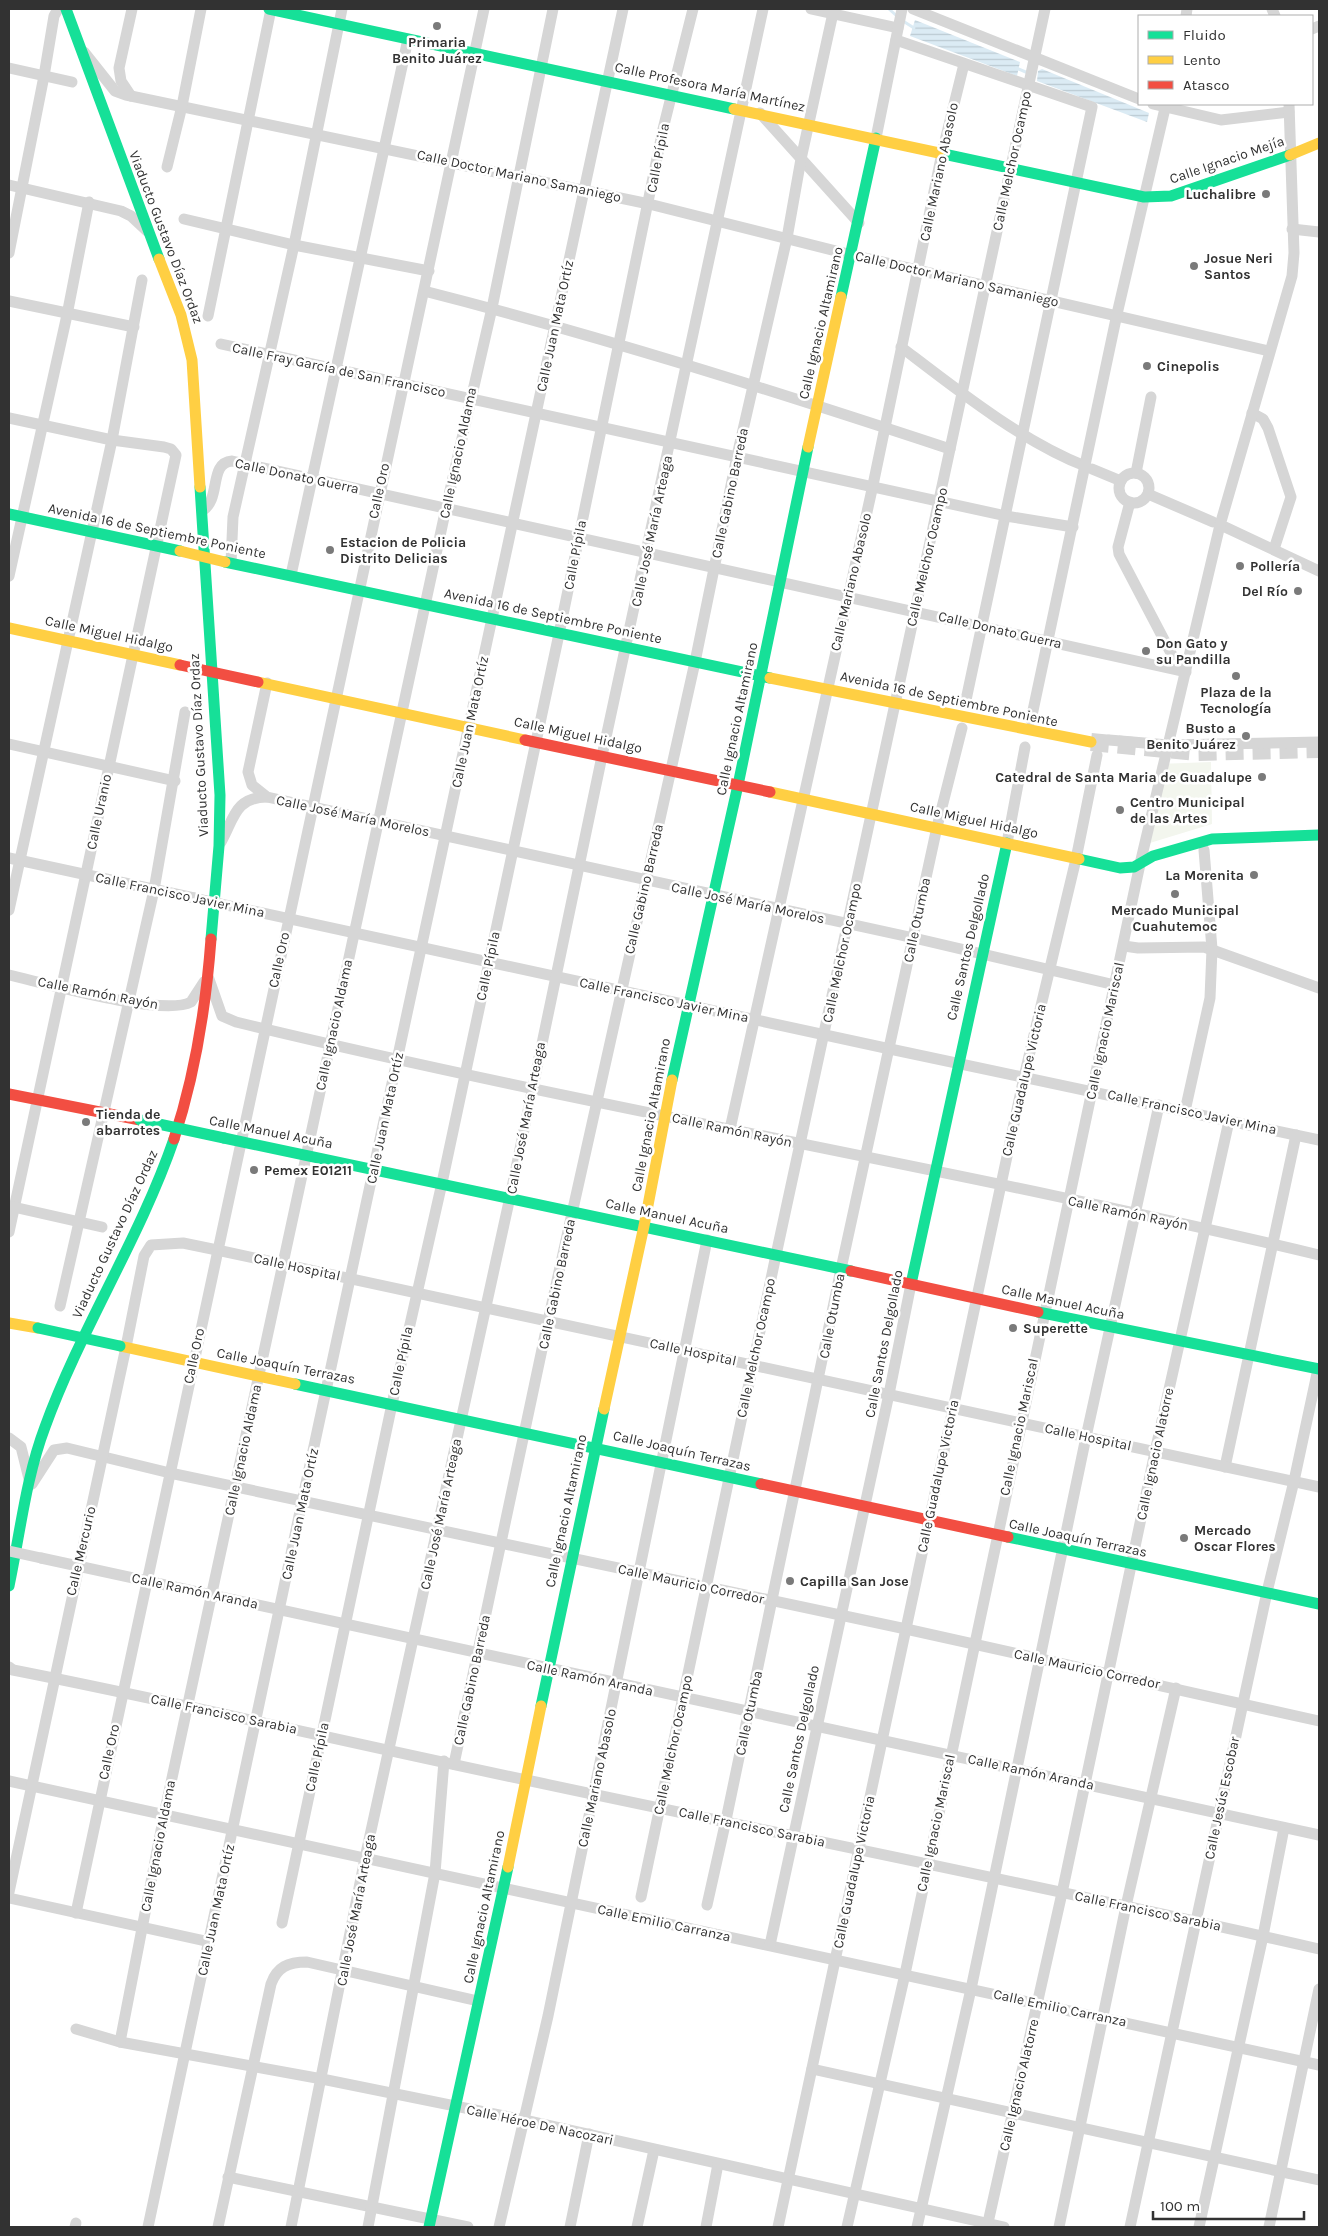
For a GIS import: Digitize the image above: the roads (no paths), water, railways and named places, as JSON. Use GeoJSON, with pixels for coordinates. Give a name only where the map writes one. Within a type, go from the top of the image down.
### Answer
{"type":"FeatureCollection","features":[{"type":"Feature","properties":{"kind":"street"},"geometry":{"type":"LineString","coordinates":[[9,252],[23,188],[54,16],[58,9]]}},
{"type":"Feature","properties":{"kind":"street","name":"Viaducto Gustavo Díaz Ordaz"},"geometry":{"type":"LineString","coordinates":[[9,1586],[37,1450],[45,1426],[77,1351],[161,1176],[173,1142],[196,1048],[208,977],[219,846],[220,795],[196,386],[192,360],[181,315],[78,46],[66,9]]}},
{"type":"Feature","properties":{"kind":"street"},"geometry":{"type":"LineString","coordinates":[[131,96],[121,81],[120,68],[132,9]]}},
{"type":"Feature","properties":{"kind":"street"},"geometry":{"type":"LineString","coordinates":[[167,167],[182,106],[201,9]]}},
{"type":"Feature","properties":{"kind":"street"},"geometry":{"type":"LineString","coordinates":[[208,316],[271,9]]}},
{"type":"Feature","properties":{"kind":"street","name":"Calle Profesora María Martínez"},"geometry":{"type":"LineString","coordinates":[[271,9],[1144,197]]}},
{"type":"Feature","properties":{"kind":"street"},"geometry":{"type":"LineString","coordinates":[[228,563],[231,530],[294,245],[342,9]]}},
{"type":"Feature","properties":{"kind":"street","name":"Calle Oro"},"geometry":{"type":"LineString","coordinates":[[76,1912],[241,1141],[263,1029],[484,9]]}},
{"type":"Feature","properties":{"kind":"street","name":"Calle Ignacio Aldama"},"geometry":{"type":"LineString","coordinates":[[120,2042],[187,1706],[236,1487],[354,932],[427,604],[446,508],[492,308],[553,9]]}},
{"type":"Feature","properties":{"kind":"street","name":"Calle Juan Mata Ortíz"},"geometry":{"type":"LineString","coordinates":[[148,2227],[350,1278],[624,9]]}},
{"type":"Feature","properties":{"kind":"street","name":"Calle Pípila"},"geometry":{"type":"LineString","coordinates":[[282,1923],[368,1515],[416,1292],[442,1183],[559,634],[671,94],[694,9]]}},
{"type":"Feature","properties":{"kind":"street","name":"Calle José María Arteaga"},"geometry":{"type":"LineString","coordinates":[[291,2227],[365,1858],[439,1530],[602,756],[627,648],[763,9]]}},
{"type":"Feature","properties":{"kind":"street"},"geometry":{"type":"LineString","coordinates":[[811,9],[899,26]]}},
{"type":"Feature","properties":{"kind":"street","name":"Calle Melchor Ocampo"},"geometry":{"type":"LineString","coordinates":[[641,1897],[752,1365],[1045,9]]}},
{"type":"Feature","properties":{"kind":"street"},"geometry":{"type":"LineString","coordinates":[[906,10],[1138,99]]}},
{"type":"Feature","properties":{"kind":"street","name":"Calle Ignacio Altamirano"},"geometry":{"type":"LineString","coordinates":[[430,2224],[504,1888],[571,1558],[644,1226],[664,1116],[738,785],[803,470],[859,224],[899,26],[906,10]]}},
{"type":"Feature","properties":{"kind":"street","name":"Calle Gabino Barreda"},"geometry":{"type":"LineString","coordinates":[[368,2227],[435,1873],[449,1763],[477,1654],[502,1543],[572,1211],[695,662],[737,456],[787,238],[801,159],[833,13]]}},
{"type":"Feature","properties":{"kind":"street"},"geometry":{"type":"LineString","coordinates":[[291,575],[408,39]]}},
{"type":"Feature","properties":{"kind":"street"},"geometry":{"type":"LineString","coordinates":[[896,40],[964,64],[1029,83],[1092,107],[966,700]]}},
{"type":"Feature","properties":{"kind":"street","name":"Calle Doctor Mariano Samaniego"},"geometry":{"type":"LineString","coordinates":[[78,46],[116,91],[131,96],[649,204],[918,271],[1117,314],[1269,351]]}},
{"type":"Feature","properties":{"kind":"street","name":"Calle Mariano Abasolo"},"geometry":{"type":"LineString","coordinates":[[730,1129],[873,485],[942,153],[964,64]]}},
{"type":"Feature","properties":{"kind":"street"},"geometry":{"type":"LineString","coordinates":[[9,68],[72,82]]}},
{"type":"Feature","properties":{"kind":"street"},"geometry":{"type":"LineString","coordinates":[[1031,720],[1088,468],[1117,314],[1165,106],[1222,120],[1289,108],[1292,276],[1220,525],[1186,672]]}},
{"type":"Feature","properties":{"kind":"street"},"geometry":{"type":"LineString","coordinates":[[760,113],[859,224]]}},
{"type":"Feature","properties":{"kind":"street","name":"Calle Ignacio Mejía"},"geometry":{"type":"LineString","coordinates":[[1144,197],[1171,196],[1290,155],[1319,143]]}},
{"type":"Feature","properties":{"kind":"street"},"geometry":{"type":"LineString","coordinates":[[9,185],[89,202],[121,211],[148,232]]}},
{"type":"Feature","properties":{"kind":"street"},"geometry":{"type":"LineString","coordinates":[[9,576],[68,314],[89,202]]}},
{"type":"Feature","properties":{"kind":"street"},"geometry":{"type":"LineString","coordinates":[[184,219],[294,245],[428,271]]}},
{"type":"Feature","properties":{"kind":"street"},"geometry":{"type":"LineString","coordinates":[[1292,229],[1319,232]]}},
{"type":"Feature","properties":{"kind":"street"},"geometry":{"type":"LineString","coordinates":[[9,910],[14,859],[42,752],[112,440],[142,280]]}},
{"type":"Feature","properties":{"kind":"street"},"geometry":{"type":"LineString","coordinates":[[424,290],[492,308],[753,385],[950,449]]}},
{"type":"Feature","properties":{"kind":"street"},"geometry":{"type":"LineString","coordinates":[[9,301],[134,327]]}},
{"type":"Feature","properties":{"kind":"street","name":"Calle Fray García de San Francisco"},"geometry":{"type":"LineString","coordinates":[[221,344],[536,414],[873,485],[1006,516],[1073,528]]}},
{"type":"Feature","properties":{"kind":"street"},"geometry":{"type":"LineString","coordinates":[[901,347],[962,393],[1023,433],[1069,460],[1121,481]]}},
{"type":"Feature","properties":{"kind":"street"},"geometry":{"type":"LineString","coordinates":[[1136,473],[1150,397]]}},
{"type":"Feature","properties":{"kind":"street"},"geometry":{"type":"LineString","coordinates":[[1252,412],[1263,419],[1268,428],[1291,497],[1274,549]]}},
{"type":"Feature","properties":{"kind":"street"},"geometry":{"type":"LineString","coordinates":[[9,418],[112,440]]}},
{"type":"Feature","properties":{"kind":"street","name":"Calle Uranio"},"geometry":{"type":"LineString","coordinates":[[9,1232],[11,1206],[37,1100],[132,653],[176,461],[175,452],[164,447],[112,440]]}},
{"type":"Feature","properties":{"kind":"street","name":"Calle Donato Guerra"},"geometry":{"type":"LineString","coordinates":[[202,511],[211,503],[217,474],[222,464],[232,461],[713,569],[848,596],[1186,672]]}},
{"type":"Feature","properties":{"kind":"street"},"geometry":{"type":"LineString","coordinates":[[1136,473],[1146,478],[1149,483],[1148,494],[1141,502],[1130,502],[1121,496],[1121,481],[1125,476],[1136,473]]}},
{"type":"Feature","properties":{"kind":"street"},"geometry":{"type":"LineString","coordinates":[[1148,494],[1213,522]]}},
{"type":"Feature","properties":{"kind":"street"},"geometry":{"type":"LineString","coordinates":[[1130,502],[1118,548],[1119,554],[1172,655]]}},
{"type":"Feature","properties":{"kind":"street","name":"Avenida 16 de Septiembre Poniente"},"geometry":{"type":"LineString","coordinates":[[9,514],[91,530],[228,563],[359,589],[559,634],[895,704],[1091,742]]}},
{"type":"Feature","properties":{"kind":"street"},"geometry":{"type":"LineString","coordinates":[[1226,527],[1319,571]]}},
{"type":"Feature","properties":{"kind":"street","name":"Calle Miguel Hidalgo"},"geometry":{"type":"LineString","coordinates":[[9,628],[535,740],[1120,868],[1140,864],[1153,856],[1212,839],[1319,835]]}},
{"type":"Feature","properties":{"kind":"street","name":"Calle Ignacio Mariscal"},"geometry":{"type":"LineString","coordinates":[[847,2227],[905,1974],[1020,1422],[1116,985],[1140,864],[1186,672]]}},
{"type":"Feature","properties":{"kind":"street","name":"Calle José María Morelos"},"geometry":{"type":"LineString","coordinates":[[263,683],[248,772],[252,785],[267,797],[579,867],[982,953],[1116,985]]}},
{"type":"Feature","properties":{"kind":"street"},"geometry":{"type":"LineString","coordinates":[[60,1306],[154,890],[175,781],[185,712]]}},
{"type":"Feature","properties":{"kind":"street","name":"Calle Otumba"},"geometry":{"type":"LineString","coordinates":[[707,1905],[796,1492],[841,1270],[937,828],[962,728]]}},
{"type":"Feature","properties":{"kind":"street"},"geometry":{"type":"LineString","coordinates":[[1109,740],[1168,745],[1319,742]]}},
{"type":"Feature","properties":{"kind":"street"},"geometry":{"type":"LineString","coordinates":[[9,744],[175,781]]}},
{"type":"Feature","properties":{"kind":"street","name":"Calle Santos Delgollado"},"geometry":{"type":"LineString","coordinates":[[770,1946],[1007,843],[1025,747]]}},
{"type":"Feature","properties":{"kind":"street","name":"Calle Guadalupe Victoria"},"geometry":{"type":"LineString","coordinates":[[778,2227],[1024,1076],[1076,858],[1097,755]]}},
{"type":"Feature","properties":{"kind":"street"},"geometry":{"type":"LineString","coordinates":[[219,846],[243,803],[252,798],[267,797]]}},
{"type":"Feature","properties":{"kind":"street"},"geometry":{"type":"LineString","coordinates":[[1185,1111],[1210,998],[1212,949],[1204,850]]}},
{"type":"Feature","properties":{"kind":"street","name":"Calle Francisco Javier Mina"},"geometry":{"type":"LineString","coordinates":[[14,859],[489,963],[689,1004],[958,1064],[1092,1090],[1319,1140]]}},
{"type":"Feature","properties":{"kind":"street"},"geometry":{"type":"LineString","coordinates":[[1124,946],[1138,948],[1192,947],[1212,949],[1319,988]]}},
{"type":"Feature","properties":{"kind":"street","name":"Calle Ramón Rayón"},"geometry":{"type":"LineString","coordinates":[[9,975],[158,1007],[181,1007],[191,1002],[208,977]]}},
{"type":"Feature","properties":{"kind":"street","name":"Calle Ramón Rayón"},"geometry":{"type":"LineString","coordinates":[[208,977],[222,1016],[227,1020],[596,1102],[1135,1214],[1319,1256]]}},
{"type":"Feature","properties":{"kind":"street","name":"Calle Manuel Acuña"},"geometry":{"type":"LineString","coordinates":[[9,1094],[374,1168],[1111,1328],[1319,1369]]}},
{"type":"Feature","properties":{"kind":"street"},"geometry":{"type":"LineString","coordinates":[[917,2227],[972,1989],[1086,1437],[1159,1105]]}},
{"type":"Feature","properties":{"kind":"street","name":"Calle Ignacio Alatorre"},"geometry":{"type":"LineString","coordinates":[[988,2226],[1011,2112],[1038,2004],[1155,1452],[1229,1121]]}},
{"type":"Feature","properties":{"kind":"street"},"geometry":{"type":"LineString","coordinates":[[1224,1467],[1296,1135]]}},
{"type":"Feature","properties":{"kind":"street"},"geometry":{"type":"LineString","coordinates":[[11,1206],[102,1227]]}},
{"type":"Feature","properties":{"kind":"street","name":"Calle Mariano Abasolo"},"geometry":{"type":"LineString","coordinates":[[499,2227],[572,1903],[707,1240]]}},
{"type":"Feature","properties":{"kind":"street","name":"Calle Hospital"},"geometry":{"type":"LineString","coordinates":[[183,1243],[1319,1487]]}},
{"type":"Feature","properties":{"kind":"street","name":"Calle Mercurio"},"geometry":{"type":"LineString","coordinates":[[9,1892],[53,1678],[102,1457],[123,1347],[146,1250],[154,1244],[183,1243]]}},
{"type":"Feature","properties":{"kind":"street","name":"Calle Joaquín Terrazas"},"geometry":{"type":"LineString","coordinates":[[9,1323],[192,1363],[327,1389],[996,1536],[1319,1604]]}},
{"type":"Feature","properties":{"kind":"street","name":"Calle Jesús Escobar"},"geometry":{"type":"LineString","coordinates":[[1130,2227],[1218,1812],[1319,1369]]}},
{"type":"Feature","properties":{"kind":"street"},"geometry":{"type":"LineString","coordinates":[[9,1438],[21,1448],[30,1486]]}},
{"type":"Feature","properties":{"kind":"street","name":"Calle Mauricio Corredor"},"geometry":{"type":"LineString","coordinates":[[30,1486],[51,1454],[62,1448],[302,1502],[906,1629],[1176,1688],[1242,1705],[1319,1720]]}},
{"type":"Feature","properties":{"kind":"street","name":"Calle Ramón Aranda"},"geometry":{"type":"LineString","coordinates":[[9,1550],[549,1670],[1319,1835]]}},
{"type":"Feature","properties":{"kind":"street","name":"Calle Francisco Sarabia"},"geometry":{"type":"LineString","coordinates":[[11,1669],[526,1780],[726,1820],[794,1837],[1062,1892],[1319,1949]]}},
{"type":"Feature","properties":{"kind":"street"},"geometry":{"type":"LineString","coordinates":[[1059,2227],[1126,1906],[1176,1688]]}},
{"type":"Feature","properties":{"kind":"street","name":"Calle Emilio Carranza"},"geometry":{"type":"LineString","coordinates":[[9,1781],[1319,2065]]}},
{"type":"Feature","properties":{"kind":"street"},"geometry":{"type":"LineString","coordinates":[[1199,2227],[1263,1936],[1284,1828]]}},
{"type":"Feature","properties":{"kind":"street"},"geometry":{"type":"LineString","coordinates":[[9,1898],[210,1942]]}},
{"type":"Feature","properties":{"kind":"street"},"geometry":{"type":"LineString","coordinates":[[218,2227],[252,2066],[274,1975],[287,1964],[306,1962],[478,2001]]}},
{"type":"Feature","properties":{"kind":"street"},"geometry":{"type":"LineString","coordinates":[[1268,2227],[1319,1989]]}},
{"type":"Feature","properties":{"kind":"street","name":"Calle Héroe De Nacozari"},"geometry":{"type":"LineString","coordinates":[[76,2029],[120,2042],[322,2079],[524,2120],[988,2226],[1004,2227]]}},
{"type":"Feature","properties":{"kind":"street"},"geometry":{"type":"LineString","coordinates":[[812,2069],[1319,2180]]}},
{"type":"Feature","properties":{"kind":"street"},"geometry":{"type":"LineString","coordinates":[[570,2227],[589,2134]]}},
{"type":"Feature","properties":{"kind":"street"},"geometry":{"type":"LineString","coordinates":[[637,2227],[654,2150]]}},
{"type":"Feature","properties":{"kind":"street"},"geometry":{"type":"LineString","coordinates":[[706,2227],[718,2164]]}},
{"type":"Feature","properties":{"kind":"street"},"geometry":{"type":"LineString","coordinates":[[228,2177],[372,2208],[430,2224],[468,2227]]}},
{"type":"Feature","properties":{"kind":"waterway"},"geometry":{"type":"LineString","coordinates":[[889,9],[898,17]]}},
{"type":"Feature","properties":{"kind":"waterway"},"geometry":{"type":"LineString","coordinates":[[903,21],[914,28]]}},
{"type":"Feature","properties":{"kind":"waterway"},"geometry":{"type":"LineString","coordinates":[[1016,68],[1028,73]]}},
{"type":"Feature","properties":{"kind":"tunnel"},"geometry":{"type":"LineString","coordinates":[[1091,742],[1198,752],[1319,749]]}},
{"type":"Feature","properties":{"kind":"place","name":"Primaria Benito Juárez"},"geometry":{"type":"Point","coordinates":[437,26]}},
{"type":"Feature","properties":{"kind":"place","name":"Luchalibre"},"geometry":{"type":"Point","coordinates":[1266,194]}},
{"type":"Feature","properties":{"kind":"place","name":"Josue Neri Santos"},"geometry":{"type":"Point","coordinates":[1194,266]}},
{"type":"Feature","properties":{"kind":"place","name":"Cinepolis"},"geometry":{"type":"Point","coordinates":[1147,366]}},
{"type":"Feature","properties":{"kind":"place","name":"Estacion de Policia Distrito Delicias"},"geometry":{"type":"Point","coordinates":[330,550]}},
{"type":"Feature","properties":{"kind":"place","name":"Pollería"},"geometry":{"type":"Point","coordinates":[1240,566]}},
{"type":"Feature","properties":{"kind":"place","name":"Del Río"},"geometry":{"type":"Point","coordinates":[1298,591]}},
{"type":"Feature","properties":{"kind":"place","name":"Don Gato y su Pandilla"},"geometry":{"type":"Point","coordinates":[1146,651]}},
{"type":"Feature","properties":{"kind":"place","name":"Plaza de la Tecnología"},"geometry":{"type":"Point","coordinates":[1236,676]}},
{"type":"Feature","properties":{"kind":"place","name":"Busto a Benito Juárez"},"geometry":{"type":"Point","coordinates":[1246,736]}},
{"type":"Feature","properties":{"kind":"place","name":"Catedral de Santa Maria de Guadalupe"},"geometry":{"type":"Point","coordinates":[1262,777]}},
{"type":"Feature","properties":{"kind":"place","name":"Centro Municipal de las Artes"},"geometry":{"type":"Point","coordinates":[1120,810]}},
{"type":"Feature","properties":{"kind":"place","name":"La Morenita"},"geometry":{"type":"Point","coordinates":[1254,875]}},
{"type":"Feature","properties":{"kind":"place","name":"Mercado Municipal Cuahutemoc"},"geometry":{"type":"Point","coordinates":[1175,894]}},
{"type":"Feature","properties":{"kind":"place","name":"Tienda de abarrotes"},"geometry":{"type":"Point","coordinates":[86,1122]}},
{"type":"Feature","properties":{"kind":"place","name":"Pemex E01211"},"geometry":{"type":"Point","coordinates":[254,1170]}},
{"type":"Feature","properties":{"kind":"place","name":"Superette"},"geometry":{"type":"Point","coordinates":[1013,1328]}},
{"type":"Feature","properties":{"kind":"place","name":"Mercado Oscar Flores"},"geometry":{"type":"Point","coordinates":[1184,1538]}},
{"type":"Feature","properties":{"kind":"place","name":"Capilla San Jose"},"geometry":{"type":"Point","coordinates":[790,1581]}}]}
